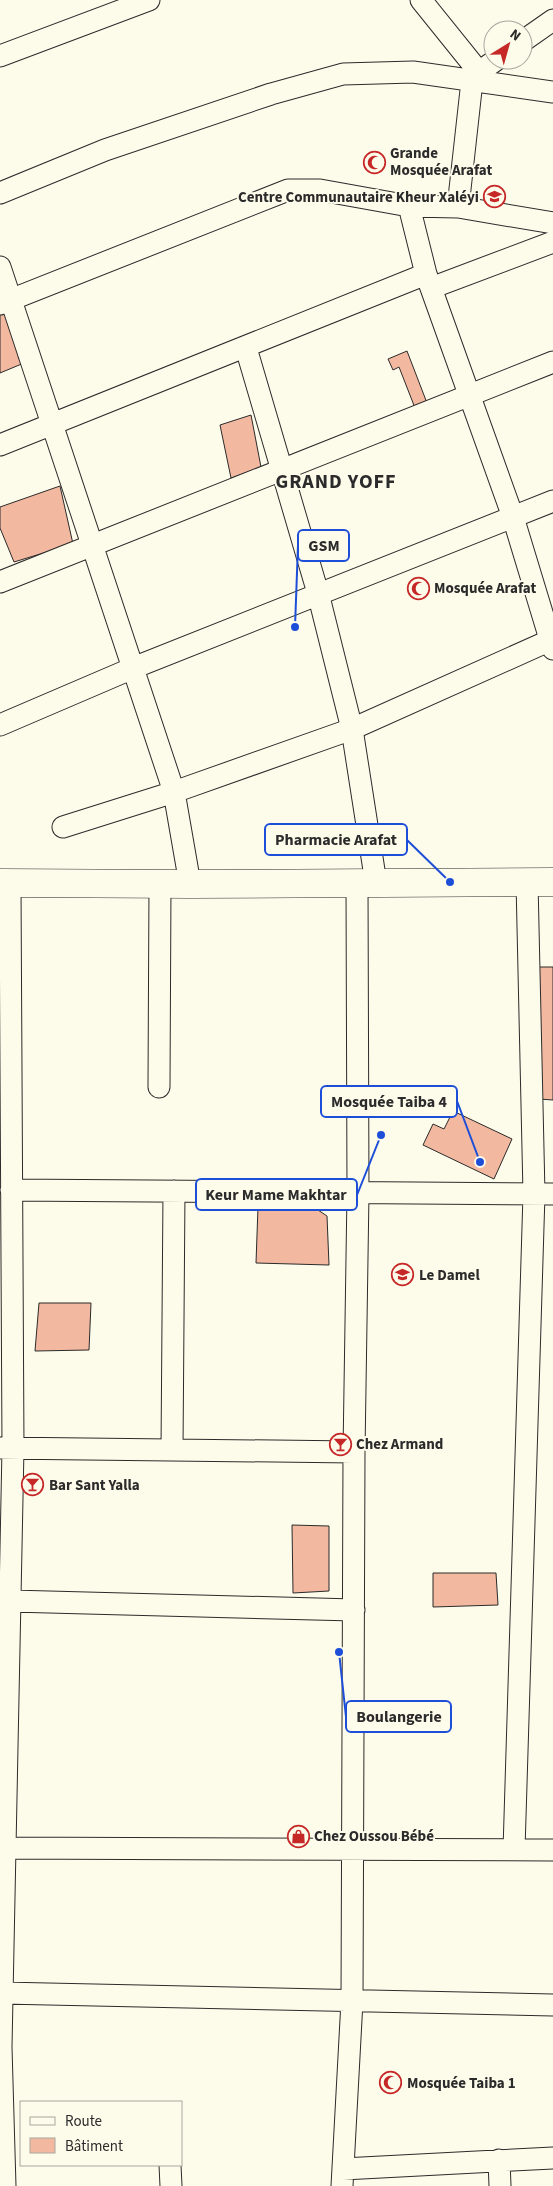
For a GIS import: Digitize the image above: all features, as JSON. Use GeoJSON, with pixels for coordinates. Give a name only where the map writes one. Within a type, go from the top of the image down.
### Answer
{"type":"FeatureCollection","features":[{"type":"Feature","properties":{"kind":"street"},"geometry":{"type":"LineString","coordinates":[[0,56],[149,0]]}},
{"type":"Feature","properties":{"kind":"street"},"geometry":{"type":"LineString","coordinates":[[421,0],[483,71]]}},
{"type":"Feature","properties":{"kind":"street"},"geometry":{"type":"LineString","coordinates":[[533,34],[553,20]]}},
{"type":"Feature","properties":{"kind":"street"},"geometry":{"type":"LineString","coordinates":[[458,207],[483,71]]}},
{"type":"Feature","properties":{"kind":"street"},"geometry":{"type":"LineString","coordinates":[[0,193],[105,150],[271,94],[343,74],[483,71],[553,92]]}},
{"type":"Feature","properties":{"kind":"street"},"geometry":{"type":"LineString","coordinates":[[6,302],[288,190],[320,190],[409,206],[458,207],[553,223]]}},
{"type":"Feature","properties":{"kind":"street"},"geometry":{"type":"LineString","coordinates":[[63,827],[174,792],[352,729],[552,643],[513,517],[428,281],[409,206]]}},
{"type":"Feature","properties":{"kind":"street"},"geometry":{"type":"LineString","coordinates":[[0,445],[52,422],[428,281],[553,242]]}},
{"type":"Feature","properties":{"kind":"street"},"geometry":{"type":"LineString","coordinates":[[0,267],[6,302],[52,422],[174,792],[190,884]]}},
{"type":"Feature","properties":{"kind":"street"},"geometry":{"type":"LineString","coordinates":[[246,348],[280,471],[318,593],[352,729],[367,883],[358,1193],[354,1452],[352,2001],[342,2177],[499,2160],[553,2158]]}},
{"type":"Feature","properties":{"kind":"street"},"geometry":{"type":"LineString","coordinates":[[0,582],[553,362]]}},
{"type":"Feature","properties":{"kind":"street"},"geometry":{"type":"LineString","coordinates":[[0,725],[133,668],[318,593],[553,501]]}},
{"type":"Feature","properties":{"kind":"street"},"geometry":{"type":"LineString","coordinates":[[5,2186],[1,2047],[7,1608],[6,1268],[11,1190],[5,884],[540,882],[544,1194],[514,1850]]}},
{"type":"Feature","properties":{"kind":"street"},"geometry":{"type":"LineString","coordinates":[[159,1087],[160,884]]}},
{"type":"Feature","properties":{"kind":"street"},"geometry":{"type":"LineString","coordinates":[[11,1190],[544,1194]]}},
{"type":"Feature","properties":{"kind":"street"},"geometry":{"type":"LineString","coordinates":[[172,1450],[174,1191]]}},
{"type":"Feature","properties":{"kind":"street"},"geometry":{"type":"LineString","coordinates":[[6,1448],[354,1452]]}},
{"type":"Feature","properties":{"kind":"street"},"geometry":{"type":"LineString","coordinates":[[7,1608],[354,1610]]}},
{"type":"Feature","properties":{"kind":"street"},"geometry":{"type":"LineString","coordinates":[[3,1848],[553,1850]]}},
{"type":"Feature","properties":{"kind":"street"},"geometry":{"type":"LineString","coordinates":[[2,1993],[553,2005]]}},
{"type":"Feature","properties":{"kind":"street"},"geometry":{"type":"LineString","coordinates":[[499,2160],[500,2186]]}},
{"type":"Feature","properties":{"kind":"street"},"geometry":{"type":"LineString","coordinates":[[170,2166],[171,2186]]}},
{"type":"Feature","properties":{"kind":"building"},"geometry":{"type":"Polygon","coordinates":[[[0,311],[9,317],[21,354],[18,358],[24,363],[0,373],[0,311]]]}},
{"type":"Feature","properties":{"kind":"building"},"geometry":{"type":"Polygon","coordinates":[[[407,351],[427,403],[415,408],[399,367],[393,370],[388,359],[407,351]]]}},
{"type":"Feature","properties":{"kind":"building"},"geometry":{"type":"Polygon","coordinates":[[[251,415],[261,467],[231,478],[220,425],[251,415]]]}},
{"type":"Feature","properties":{"kind":"building"},"geometry":{"type":"Polygon","coordinates":[[[60,486],[73,544],[14,562],[0,528],[0,507],[60,486]]]}},
{"type":"Feature","properties":{"kind":"building"},"geometry":{"type":"Polygon","coordinates":[[[539,967],[553,967],[553,1100],[539,1099],[539,967]]]}},
{"type":"Feature","properties":{"kind":"building"},"geometry":{"type":"Polygon","coordinates":[[[453,1111],[512,1139],[494,1179],[423,1145],[433,1124],[444,1129],[453,1111]]]}},
{"type":"Feature","properties":{"kind":"building"},"geometry":{"type":"Polygon","coordinates":[[[258,1207],[315,1208],[327,1216],[329,1265],[256,1263],[258,1207]]]}},
{"type":"Feature","properties":{"kind":"building"},"geometry":{"type":"Polygon","coordinates":[[[39,1303],[91,1303],[89,1350],[35,1351],[39,1303]]]}},
{"type":"Feature","properties":{"kind":"building"},"geometry":{"type":"Polygon","coordinates":[[[292,1525],[329,1526],[329,1591],[293,1593],[292,1525]]]}},
{"type":"Feature","properties":{"kind":"building"},"geometry":{"type":"Polygon","coordinates":[[[433,1573],[496,1573],[498,1605],[433,1607],[433,1573]]]}},
{"type":"Feature","properties":{"kind":"place","name":"Grande Mosquée Arafat"},"geometry":{"type":"Point","coordinates":[374,162]}},
{"type":"Feature","properties":{"kind":"place","name":"Centre Communautaire Kheur Xaléyi"},"geometry":{"type":"Point","coordinates":[495,197]}},
{"type":"Feature","properties":{"kind":"place","name":"Mosquée Arafat"},"geometry":{"type":"Point","coordinates":[418,588]}},
{"type":"Feature","properties":{"kind":"place","name":"GSM"},"geometry":{"type":"Point","coordinates":[295,627]}},
{"type":"Feature","properties":{"kind":"place","name":"Pharmacie Arafat"},"geometry":{"type":"Point","coordinates":[450,882]}},
{"type":"Feature","properties":{"kind":"place","name":"Keur Mame Makhtar"},"geometry":{"type":"Point","coordinates":[381,1135]}},
{"type":"Feature","properties":{"kind":"place","name":"Mosquée Taiba 4"},"geometry":{"type":"Point","coordinates":[480,1162]}},
{"type":"Feature","properties":{"kind":"place","name":"Le Damel"},"geometry":{"type":"Point","coordinates":[403,1275]}},
{"type":"Feature","properties":{"kind":"place","name":"Chez Armand"},"geometry":{"type":"Point","coordinates":[340,1444]}},
{"type":"Feature","properties":{"kind":"place","name":"Bar Sant Yalla"},"geometry":{"type":"Point","coordinates":[33,1485]}},
{"type":"Feature","properties":{"kind":"place","name":"Boulangerie"},"geometry":{"type":"Point","coordinates":[339,1652]}},
{"type":"Feature","properties":{"kind":"place","name":"Chez Oussou Bébé"},"geometry":{"type":"Point","coordinates":[298,1836]}},
{"type":"Feature","properties":{"kind":"place","name":"Mosquée Taiba 1"},"geometry":{"type":"Point","coordinates":[391,2083]}},
{"type":"Feature","properties":{"kind":"district","name":"GRAND YOFF"},"geometry":{"type":"Point","coordinates":[336,481]}}]}
